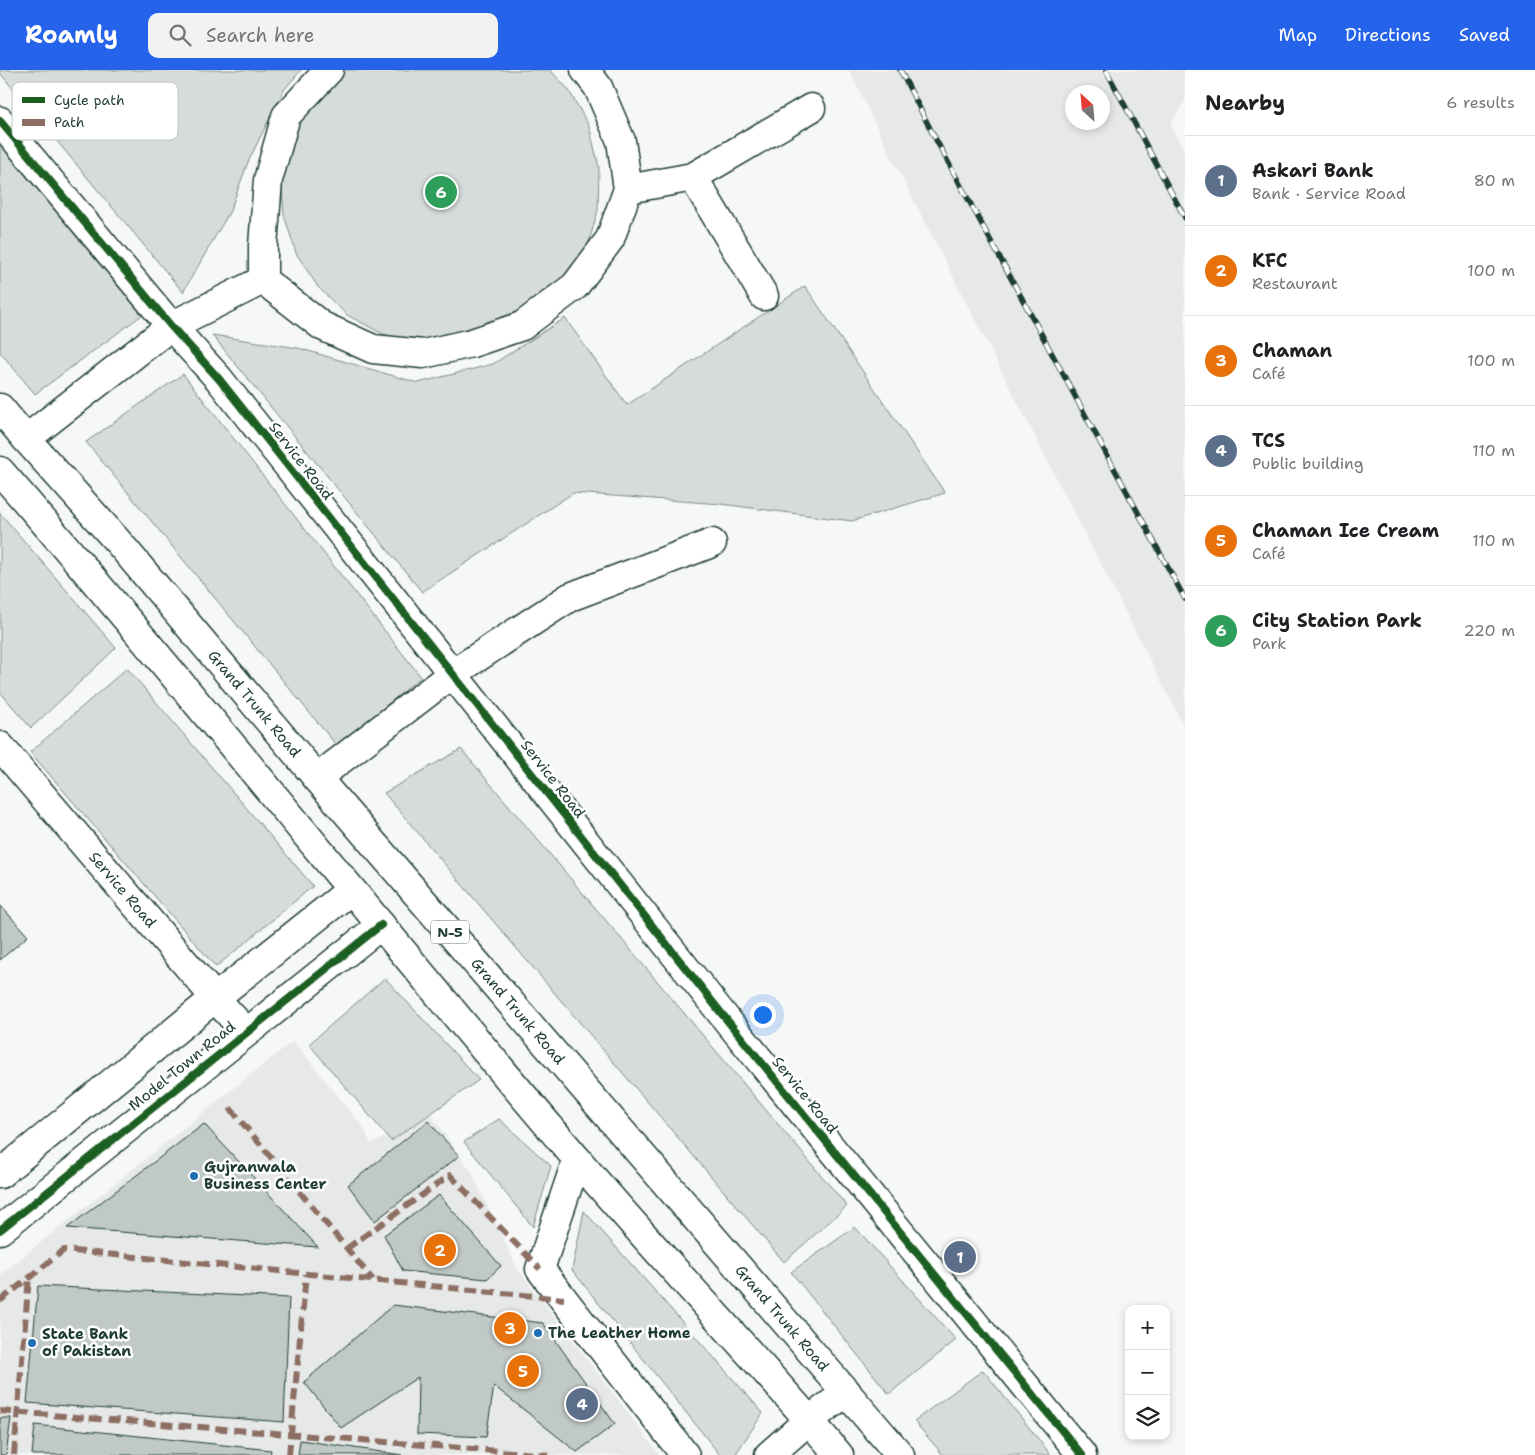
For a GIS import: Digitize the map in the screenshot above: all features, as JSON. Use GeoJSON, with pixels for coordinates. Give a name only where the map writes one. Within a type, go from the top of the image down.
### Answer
{"type":"FeatureCollection","features":[{"type":"Feature","properties":{"kind":"main road"},"geometry":{"type":"LineString","coordinates":[[263,280],[268,180],[286,116],[329,70]]}},
{"type":"Feature","properties":{"kind":"main road"},"geometry":{"type":"LineString","coordinates":[[263,280],[322,326],[372,349],[423,354],[472,343],[522,326],[575,286],[610,239],[628,189],[621,141],[598,87],[585,70]]}},
{"type":"Feature","properties":{"kind":"main road"},"geometry":{"type":"LineString","coordinates":[[628,189],[693,177],[811,108]]}},
{"type":"Feature","properties":{"kind":"main road","name":"Service Road"},"geometry":{"type":"LineString","coordinates":[[0,121],[12,135]]}},
{"type":"Feature","properties":{"kind":"main road","name":"Service Road"},"geometry":{"type":"LineString","coordinates":[[16,140],[172,326],[219,379],[722,1014],[1082,1455]]}},
{"type":"Feature","properties":{"kind":"main road"},"geometry":{"type":"LineString","coordinates":[[693,177],[764,296]]}},
{"type":"Feature","properties":{"kind":"main road"},"geometry":{"type":"LineString","coordinates":[[26,439],[172,326],[263,280]]}},
{"type":"Feature","properties":{"kind":"main road","name":"Grand Trunk Road"},"geometry":{"type":"LineString","coordinates":[[0,408],[120,544],[318,778],[900,1455]]}},
{"type":"Feature","properties":{"kind":"main road"},"geometry":{"type":"LineString","coordinates":[[0,471],[90,574],[577,1160],[839,1455]]}},
{"type":"Feature","properties":{"kind":"main road"},"geometry":{"type":"LineString","coordinates":[[318,778],[452,674],[570,597],[712,543]]}},
{"type":"Feature","properties":{"kind":"main road","name":"Service Road"},"geometry":{"type":"LineString","coordinates":[[0,746],[246,1032]]}},
{"type":"Feature","properties":{"kind":"main road","name":"Model Town Road"},"geometry":{"type":"LineString","coordinates":[[0,1174],[215,998],[351,890]]}},
{"type":"Feature","properties":{"kind":"main road","name":"Model Town Road"},"geometry":{"type":"LineString","coordinates":[[0,1230],[381,925]]}},
{"type":"Feature","properties":{"kind":"main road"},"geometry":{"type":"LineString","coordinates":[[577,1160],[540,1269],[685,1455]]}},
{"type":"Feature","properties":{"kind":"main road"},"geometry":{"type":"LineString","coordinates":[[769,1455],[809,1420],[847,1392]]}},
{"type":"Feature","properties":{"kind":"shaded area"},"geometry":{"type":"Polygon","coordinates":[[[0,70],[301,70],[283,91],[248,162],[230,211],[183,292],[56,140],[178,140],[178,82],[12,82],[12,87],[0,73],[0,70]]]}},
{"type":"Feature","properties":{"kind":"shaded area"},"geometry":{"type":"Polygon","coordinates":[[[340,70],[550,70],[568,89],[589,126],[599,167],[598,210],[587,249],[566,283],[537,312],[422,343],[383,334],[347,315],[318,287],[296,253],[284,215],[281,175],[290,133],[340,70]]]}},
{"type":"Feature","properties":{"kind":"shaded area"},"geometry":{"type":"Polygon","coordinates":[[[849,70],[1185,70],[1185,101],[1170,125],[1185,152],[1185,728],[895,164],[849,70]]]}},
{"type":"Feature","properties":{"kind":"shaded area"},"geometry":{"type":"Polygon","coordinates":[[[0,145],[142,315],[35,394],[0,352],[0,145]]]}},
{"type":"Feature","properties":{"kind":"shaded area"},"geometry":{"type":"Polygon","coordinates":[[[805,286],[945,493],[852,521],[721,504],[573,493],[422,592],[212,335],[298,348],[418,383],[493,364],[565,318],[627,405],[805,286]]]}},
{"type":"Feature","properties":{"kind":"shaded area"},"geometry":{"type":"Polygon","coordinates":[[[183,374],[421,677],[337,746],[86,442],[183,374]]]}},
{"type":"Feature","properties":{"kind":"shaded area"},"geometry":{"type":"Polygon","coordinates":[[[0,513],[116,648],[31,728],[0,692],[0,513]]]}},
{"type":"Feature","properties":{"kind":"shaded area"},"geometry":{"type":"Polygon","coordinates":[[[127,668],[313,886],[216,967],[30,752],[127,668]]]}},
{"type":"Feature","properties":{"kind":"shaded area"},"geometry":{"type":"Polygon","coordinates":[[[461,749],[847,1206],[784,1262],[384,793],[461,749]]]}},
{"type":"Feature","properties":{"kind":"shaded area"},"geometry":{"type":"Polygon","coordinates":[[[385,978],[479,1080],[391,1141],[309,1044],[385,978]]]}},
{"type":"Feature","properties":{"kind":"shaded area"},"geometry":{"type":"Polygon","coordinates":[[[293,1041],[364,1128],[371,1144],[431,1115],[471,1171],[517,1268],[660,1455],[0,1455],[0,1275],[293,1041]]]}},
{"type":"Feature","properties":{"kind":"shaded area"},"geometry":{"type":"Polygon","coordinates":[[[499,1119],[551,1166],[533,1227],[464,1142],[499,1119]]]}},
{"type":"Feature","properties":{"kind":"shaded area"},"geometry":{"type":"Polygon","coordinates":[[[584,1211],[763,1413],[735,1455],[720,1455],[572,1270],[584,1211]]]}},
{"type":"Feature","properties":{"kind":"shaded area"},"geometry":{"type":"Polygon","coordinates":[[[855,1227],[956,1340],[889,1394],[791,1272],[855,1227]]]}},
{"type":"Feature","properties":{"kind":"shaded area"},"geometry":{"type":"Polygon","coordinates":[[[983,1370],[1051,1455],[943,1455],[914,1421],[983,1370]]]}},
{"type":"Feature","properties":{"kind":"building"},"geometry":{"type":"Polygon","coordinates":[[[0,905],[28,936],[0,960],[0,905]]]}},
{"type":"Feature","properties":{"kind":"building"},"geometry":{"type":"Polygon","coordinates":[[[428,1121],[459,1156],[375,1221],[348,1185],[428,1121]]]}},
{"type":"Feature","properties":{"kind":"building","name":"Gujranwala Business Center"},"geometry":{"type":"Polygon","coordinates":[[[204,1124],[318,1247],[67,1228],[204,1124]]]}},
{"type":"Feature","properties":{"kind":"building"},"geometry":{"type":"Polygon","coordinates":[[[439,1195],[501,1266],[487,1279],[403,1271],[384,1235],[439,1195]]]}},
{"type":"Feature","properties":{"kind":"building"},"geometry":{"type":"Polygon","coordinates":[[[38,1286],[289,1298],[284,1422],[27,1403],[38,1286]]]}},
{"type":"Feature","properties":{"kind":"building"},"geometry":{"type":"Polygon","coordinates":[[[393,1305],[543,1323],[615,1424],[577,1452],[494,1386],[486,1437],[417,1434],[418,1377],[341,1428],[304,1382],[393,1305]]]}},
{"type":"Feature","properties":{"kind":"building"},"geometry":{"type":"Polygon","coordinates":[[[0,1418],[11,1418],[6,1455],[0,1455],[0,1418]]]}},
{"type":"Feature","properties":{"kind":"building"},"geometry":{"type":"Polygon","coordinates":[[[35,1425],[271,1450],[270,1455],[32,1455],[35,1425]]]}},
{"type":"Feature","properties":{"kind":"building"},"geometry":{"type":"Polygon","coordinates":[[[300,1440],[402,1455],[298,1455],[300,1440]]]}},
{"type":"Feature","properties":{"kind":"railway"},"geometry":{"type":"LineString","coordinates":[[900,70],[1185,599]]}},
{"type":"Feature","properties":{"kind":"railway"},"geometry":{"type":"LineString","coordinates":[[1106,70],[1185,218]]}},
{"type":"Feature","properties":{"kind":"marked path"},"geometry":{"type":"LineString","coordinates":[[230,1108],[373,1280]]}},
{"type":"Feature","properties":{"kind":"marked path"},"geometry":{"type":"LineString","coordinates":[[346,1249],[450,1175],[540,1269]]}},
{"type":"Feature","properties":{"kind":"marked path"},"geometry":{"type":"LineString","coordinates":[[0,1301],[64,1250],[564,1299]]}},
{"type":"Feature","properties":{"kind":"marked path"},"geometry":{"type":"LineString","coordinates":[[289,1455],[306,1274]]}},
{"type":"Feature","properties":{"kind":"marked path"},"geometry":{"type":"LineString","coordinates":[[14,1455],[29,1277]]}},
{"type":"Feature","properties":{"kind":"marked path"},"geometry":{"type":"LineString","coordinates":[[0,1411],[548,1455]]}},
{"type":"Feature","properties":{"kind":"cycle path"},"geometry":{"type":"LineString","coordinates":[[0,121],[12,135]]}},
{"type":"Feature","properties":{"kind":"cycle path"},"geometry":{"type":"LineString","coordinates":[[16,140],[171,326],[219,379],[722,1014],[1082,1455]]}},
{"type":"Feature","properties":{"kind":"cycle path"},"geometry":{"type":"LineString","coordinates":[[0,1230],[381,925]]}},
{"type":"Feature","properties":{"kind":"place","name":"City Station Park"},"geometry":{"type":"Point","coordinates":[441,192]}},
{"type":"Feature","properties":{"kind":"place","name":"Gujranwala Business Center"},"geometry":{"type":"Point","coordinates":[194,1176]}},
{"type":"Feature","properties":{"kind":"place","name":"KFC"},"geometry":{"type":"Point","coordinates":[440,1250]}},
{"type":"Feature","properties":{"kind":"place","name":"Askari Bank"},"geometry":{"type":"Point","coordinates":[960,1257]}},
{"type":"Feature","properties":{"kind":"place","name":"Chaman"},"geometry":{"type":"Point","coordinates":[510,1328]}},
{"type":"Feature","properties":{"kind":"place","name":"The Leather Home"},"geometry":{"type":"Point","coordinates":[538,1333]}},
{"type":"Feature","properties":{"kind":"place","name":"State Bank of Pakistan"},"geometry":{"type":"Point","coordinates":[32,1343]}},
{"type":"Feature","properties":{"kind":"place","name":"Chaman Ice Cream"},"geometry":{"type":"Point","coordinates":[523,1371]}},
{"type":"Feature","properties":{"kind":"place","name":"TCS"},"geometry":{"type":"Point","coordinates":[582,1404]}}]}
